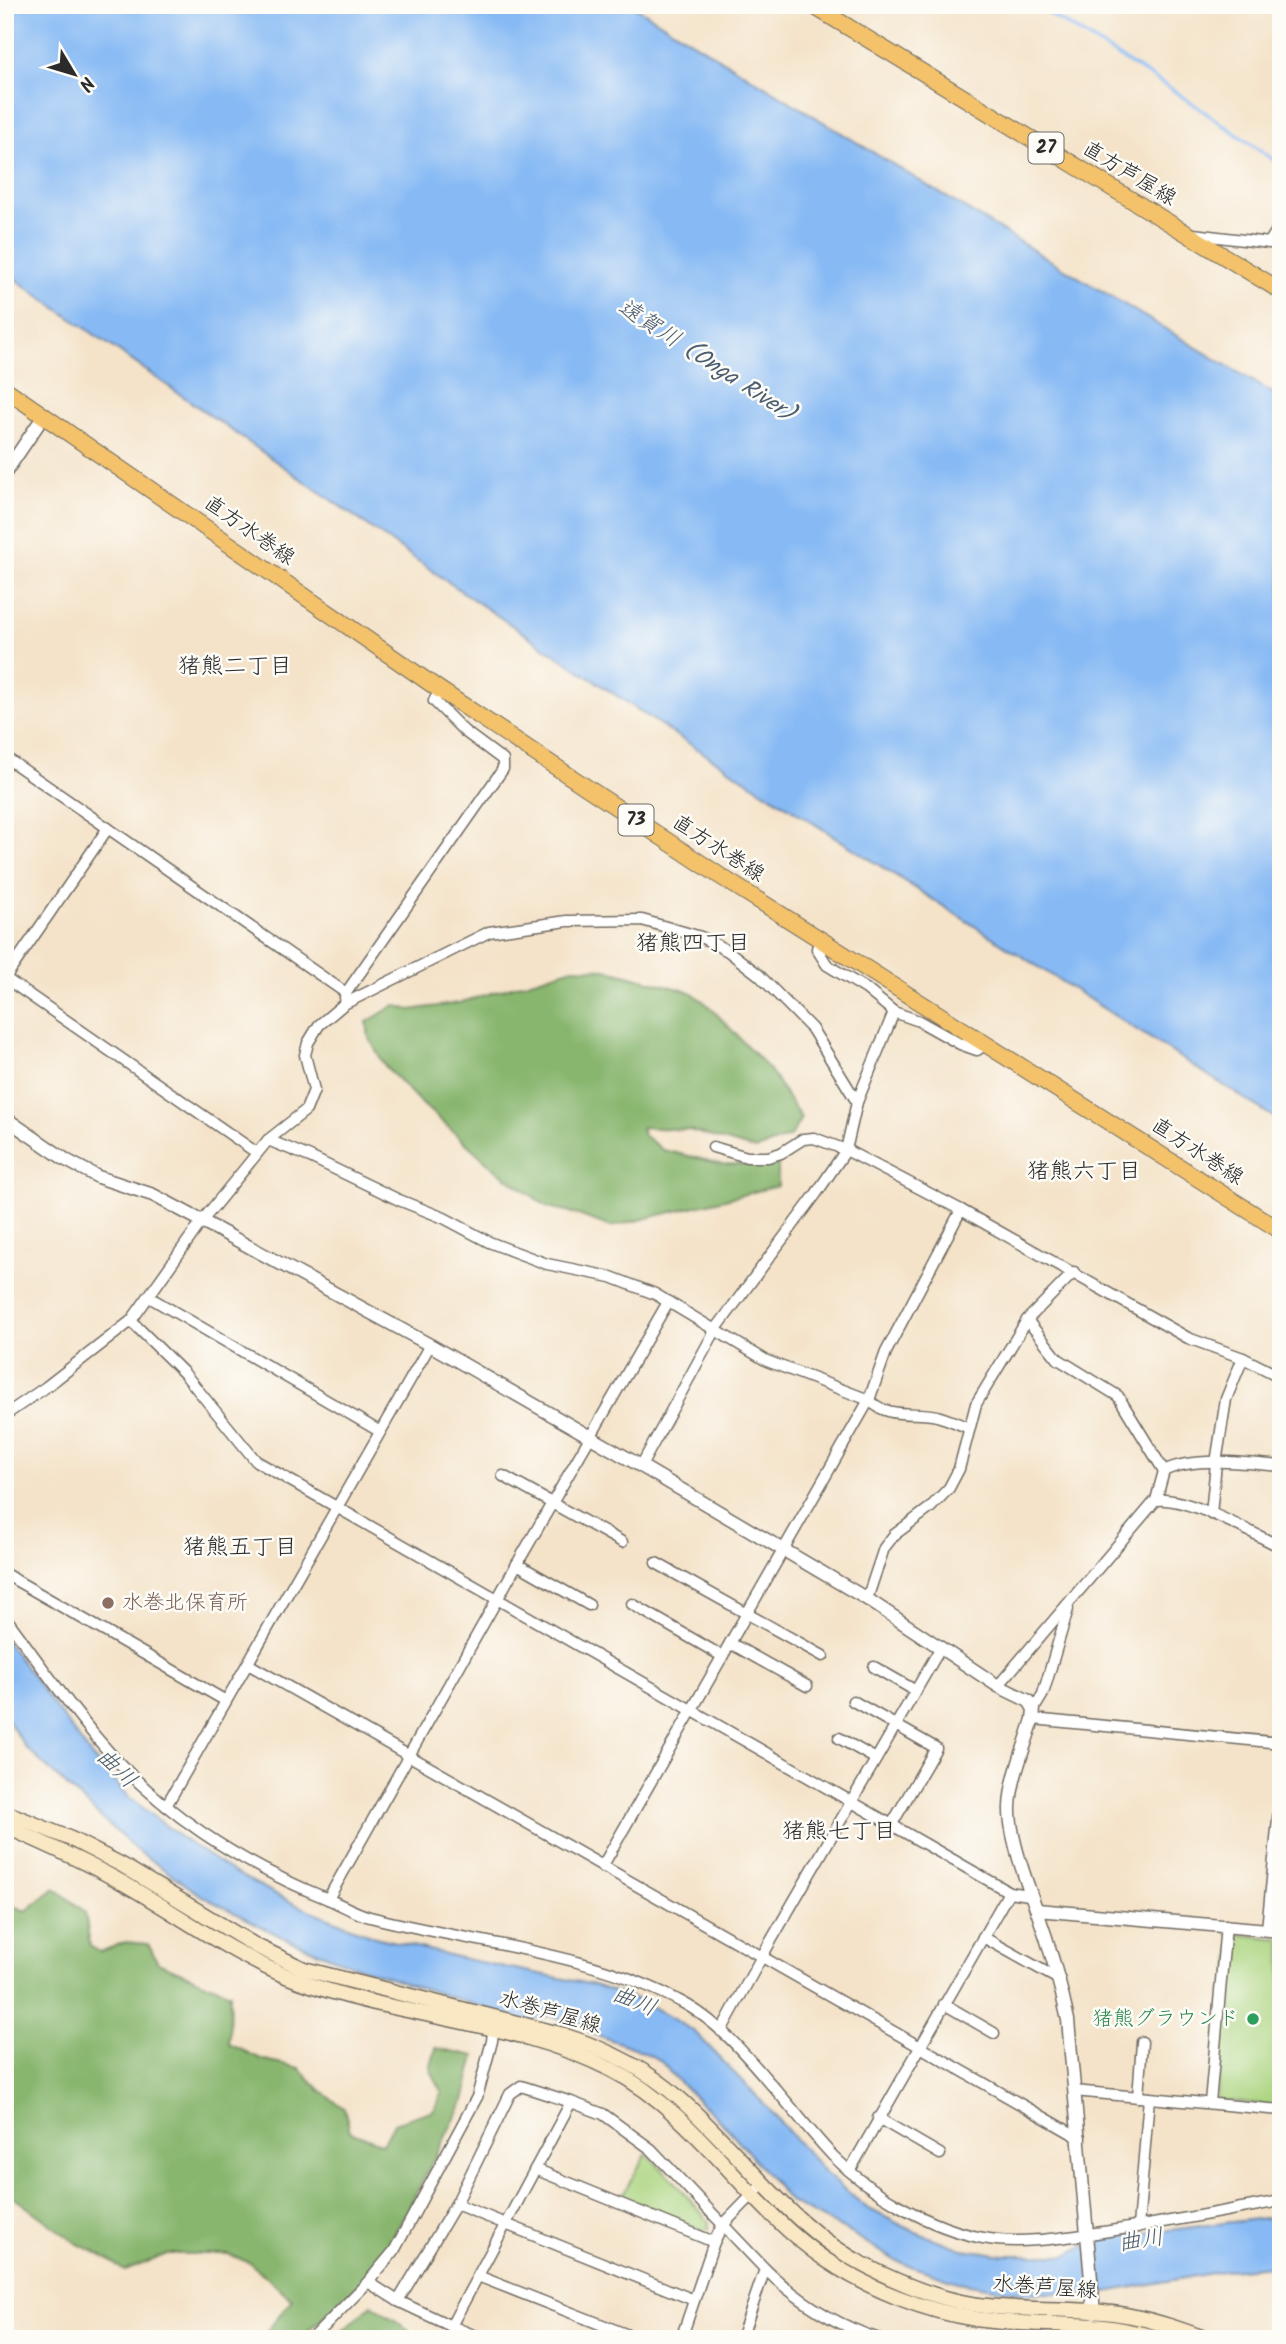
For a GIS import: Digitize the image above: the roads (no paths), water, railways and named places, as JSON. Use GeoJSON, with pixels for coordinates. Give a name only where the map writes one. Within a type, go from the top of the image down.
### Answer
{"type":"FeatureCollection","features":[{"type":"Feature","properties":{"kind":"main road","name":"直方芦屋線"},"geometry":{"type":"LineString","coordinates":[[812,5],[1281,291]]}},
{"type":"Feature","properties":{"kind":"main road","name":"直方水巻線"},"geometry":{"type":"LineString","coordinates":[[5,389],[440,690],[819,940],[1281,1231]]}},
{"type":"Feature","properties":{"kind":"main road","name":"水巻芦屋線"},"geometry":{"type":"LineString","coordinates":[[5,1812],[71,1839],[122,1866],[256,1946],[304,1969],[494,2025]]}},
{"type":"Feature","properties":{"kind":"main road","name":"水巻芦屋線"},"geometry":{"type":"LineString","coordinates":[[5,1826],[120,1881],[244,1954],[298,1981],[344,1994],[588,2043],[631,2064],[686,2104],[758,2189],[833,2248],[901,2282],[936,2295],[976,2305],[1129,2316],[1207,2339]]}},
{"type":"Feature","properties":{"kind":"main road","name":"水巻芦屋線"},"geometry":{"type":"LineString","coordinates":[[1094,2313],[1164,2339]]}},
{"type":"Feature","properties":{"kind":"street"},"geometry":{"type":"LineString","coordinates":[[1186,233],[1269,243],[1281,224]]}},
{"type":"Feature","properties":{"kind":"street"},"geometry":{"type":"LineString","coordinates":[[5,473],[43,417]]}},
{"type":"Feature","properties":{"kind":"street"},"geometry":{"type":"LineString","coordinates":[[5,1415],[131,1321],[202,1221],[257,1153],[268,1140],[306,1110],[314,1090],[305,1055],[308,1043],[319,1025],[345,998],[503,769],[503,760],[464,731],[434,701],[440,690]]}},
{"type":"Feature","properties":{"kind":"street"},"geometry":{"type":"LineString","coordinates":[[5,757],[345,998]]}},
{"type":"Feature","properties":{"kind":"street"},"geometry":{"type":"LineString","coordinates":[[108,828],[5,978],[257,1153]]}},
{"type":"Feature","properties":{"kind":"street"},"geometry":{"type":"LineString","coordinates":[[345,998],[489,932],[567,921],[642,920],[701,937],[728,951],[759,975],[812,1029],[857,1102]]}},
{"type":"Feature","properties":{"kind":"street"},"geometry":{"type":"LineString","coordinates":[[819,940],[817,949],[827,965],[866,989],[894,1012],[919,1021],[960,1044],[977,1050],[986,1044]]}},
{"type":"Feature","properties":{"kind":"street"},"geometry":{"type":"LineString","coordinates":[[641,1466],[716,1329],[846,1150],[857,1102],[894,1012]]}},
{"type":"Feature","properties":{"kind":"street"},"geometry":{"type":"LineString","coordinates":[[5,1118],[65,1160],[98,1177],[153,1195],[202,1221],[429,1345],[641,1466],[867,1599],[998,1686],[1029,1701],[1034,1714]]}},
{"type":"Feature","properties":{"kind":"street"},"geometry":{"type":"LineString","coordinates":[[713,1147],[747,1157],[768,1157],[781,1153],[803,1139],[814,1138],[846,1150],[1074,1272],[1188,1338],[1243,1358],[1281,1377]]}},
{"type":"Feature","properties":{"kind":"street"},"geometry":{"type":"LineString","coordinates":[[268,1140],[514,1252],[547,1264],[611,1277],[655,1293],[767,1361],[869,1400],[877,1408],[907,1415],[935,1416],[969,1427]]}},
{"type":"Feature","properties":{"kind":"street"},"geometry":{"type":"LineString","coordinates":[[602,1867],[869,1400],[886,1352],[961,1210]]}},
{"type":"Feature","properties":{"kind":"street"},"geometry":{"type":"LineString","coordinates":[[867,1599],[884,1548],[894,1535],[930,1508],[949,1488],[959,1469],[976,1404],[1027,1320],[1074,1272]]}},
{"type":"Feature","properties":{"kind":"street"},"geometry":{"type":"LineString","coordinates":[[149,1297],[379,1431]]}},
{"type":"Feature","properties":{"kind":"street"},"geometry":{"type":"LineString","coordinates":[[328,1899],[516,1564],[668,1302]]}},
{"type":"Feature","properties":{"kind":"street"},"geometry":{"type":"LineString","coordinates":[[1027,1320],[1058,1359],[1118,1396],[1164,1471]]}},
{"type":"Feature","properties":{"kind":"street"},"geometry":{"type":"LineString","coordinates":[[131,1321],[184,1373],[256,1461],[1009,1892],[1029,1895]]}},
{"type":"Feature","properties":{"kind":"street"},"geometry":{"type":"LineString","coordinates":[[166,1806],[429,1345]]}},
{"type":"Feature","properties":{"kind":"street"},"geometry":{"type":"LineString","coordinates":[[1212,1514],[1216,1463],[1226,1399],[1243,1358]]}},
{"type":"Feature","properties":{"kind":"street"},"geometry":{"type":"LineString","coordinates":[[998,1686],[1156,1500],[1164,1471],[1177,1464],[1240,1462],[1281,1466]]}},
{"type":"Feature","properties":{"kind":"street"},"geometry":{"type":"LineString","coordinates":[[503,1476],[622,1542]]}},
{"type":"Feature","properties":{"kind":"street"},"geometry":{"type":"LineString","coordinates":[[1156,1500],[1168,1498],[1212,1514],[1281,1547]]}},
{"type":"Feature","properties":{"kind":"street"},"geometry":{"type":"LineString","coordinates":[[656,1563],[823,1656]]}},
{"type":"Feature","properties":{"kind":"street"},"geometry":{"type":"LineString","coordinates":[[516,1564],[589,1605]]}},
{"type":"Feature","properties":{"kind":"street"},"geometry":{"type":"LineString","coordinates":[[5,1574],[226,1701]]}},
{"type":"Feature","properties":{"kind":"street"},"geometry":{"type":"LineString","coordinates":[[1070,1603],[1043,1694],[1034,1714],[1010,1808],[1029,1895],[1037,1910],[1060,1980],[1068,2020],[1094,2313],[1107,2339]]}},
{"type":"Feature","properties":{"kind":"street"},"geometry":{"type":"LineString","coordinates":[[632,1604],[722,1656]]}},
{"type":"Feature","properties":{"kind":"street"},"geometry":{"type":"LineString","coordinates":[[5,1617],[97,1738],[130,1774],[166,1806],[203,1833],[257,1867],[302,1890],[365,1916],[552,1956],[625,1976],[691,2007],[722,2031],[835,2157],[872,2189],[896,2204],[964,2233],[1011,2241],[1087,2237],[1281,2201]]}},
{"type":"Feature","properties":{"kind":"street"},"geometry":{"type":"LineString","coordinates":[[730,1643],[807,1686]]}},
{"type":"Feature","properties":{"kind":"street"},"geometry":{"type":"LineString","coordinates":[[1035,1644],[1044,1645],[1056,1653]]}},
{"type":"Feature","properties":{"kind":"street"},"geometry":{"type":"LineString","coordinates":[[722,2031],[761,1958],[941,1647]]}},
{"type":"Feature","properties":{"kind":"street"},"geometry":{"type":"LineString","coordinates":[[248,1664],[1080,2138]]}},
{"type":"Feature","properties":{"kind":"street"},"geometry":{"type":"LineString","coordinates":[[874,1667],[916,1691]]}},
{"type":"Feature","properties":{"kind":"street"},"geometry":{"type":"LineString","coordinates":[[853,1701],[936,1748],[892,1824]]}},
{"type":"Feature","properties":{"kind":"street"},"geometry":{"type":"LineString","coordinates":[[1034,1714],[1281,1743]]}},
{"type":"Feature","properties":{"kind":"street"},"geometry":{"type":"LineString","coordinates":[[839,1738],[876,1759]]}},
{"type":"Feature","properties":{"kind":"street"},"geometry":{"type":"LineString","coordinates":[[1267,1929],[1281,1789]]}},
{"type":"Feature","properties":{"kind":"street"},"geometry":{"type":"LineString","coordinates":[[850,2170],[1009,1892]]}},
{"type":"Feature","properties":{"kind":"street"},"geometry":{"type":"LineString","coordinates":[[1037,1910],[1281,1931]]}},
{"type":"Feature","properties":{"kind":"street"},"geometry":{"type":"LineString","coordinates":[[1210,2103],[1226,1925]]}},
{"type":"Feature","properties":{"kind":"street"},"geometry":{"type":"LineString","coordinates":[[983,1937],[1060,1980]]}},
{"type":"Feature","properties":{"kind":"street"},"geometry":{"type":"LineString","coordinates":[[944,2004],[993,2033]]}},
{"type":"Feature","properties":{"kind":"street"},"geometry":{"type":"LineString","coordinates":[[312,2339],[368,2282],[394,2251],[477,2097],[494,2025]]}},
{"type":"Feature","properties":{"kind":"street"},"geometry":{"type":"LineString","coordinates":[[1138,2227],[1144,2097],[1142,2042]]}},
{"type":"Feature","properties":{"kind":"street"},"geometry":{"type":"LineString","coordinates":[[398,2301],[456,2204],[510,2094],[521,2086],[603,2115],[651,2149],[678,2175],[722,2226],[786,2289],[861,2336],[879,2339]]}},
{"type":"Feature","properties":{"kind":"street"},"geometry":{"type":"LineString","coordinates":[[1074,2091],[1281,2110]]}},
{"type":"Feature","properties":{"kind":"street"},"geometry":{"type":"LineString","coordinates":[[451,2326],[571,2102]]}},
{"type":"Feature","properties":{"kind":"street"},"geometry":{"type":"LineString","coordinates":[[878,2118],[940,2154]]}},
{"type":"Feature","properties":{"kind":"street"},"geometry":{"type":"LineString","coordinates":[[535,2169],[714,2242]]}},
{"type":"Feature","properties":{"kind":"street"},"geometry":{"type":"LineString","coordinates":[[681,2339],[722,2226],[758,2189]]}},
{"type":"Feature","properties":{"kind":"street"},"geometry":{"type":"LineString","coordinates":[[456,2204],[694,2300]]}},
{"type":"Feature","properties":{"kind":"street"},"geometry":{"type":"LineString","coordinates":[[741,2339],[765,2269]]}},
{"type":"Feature","properties":{"kind":"street"},"geometry":{"type":"LineString","coordinates":[[478,2276],[638,2339]]}},
{"type":"Feature","properties":{"kind":"street"},"geometry":{"type":"LineString","coordinates":[[368,2282],[398,2301],[483,2339]]}},
{"type":"Feature","properties":{"kind":"water","name":"遠賀川 (Onga River)"},"geometry":{"type":"Polygon","coordinates":[[[5,5],[632,5],[1281,398],[1281,1122],[671,732],[474,600],[5,272],[5,5]]]}},
{"type":"Feature","properties":{"kind":"water","name":"曲川"},"geometry":{"type":"Polygon","coordinates":[[[5,1639],[93,1758],[129,1797],[184,1840],[235,1873],[295,1904],[375,1937],[465,1959],[594,1985],[642,2001],[695,2032],[826,2174],[867,2208],[913,2231],[962,2249],[1004,2255],[1067,2255],[1098,2239],[1281,2216],[1281,2265],[1229,2270],[1101,2293],[1023,2293],[958,2282],[896,2261],[851,2233],[790,2202],[732,2133],[660,2060],[635,2048],[590,2033],[584,2025],[550,2016],[524,2021],[346,1963],[280,1936],[202,1896],[135,1849],[26,1748],[5,1716],[5,1639]]]}},
{"type":"Feature","properties":{"kind":"waterway"},"geometry":{"type":"LineString","coordinates":[[1035,5],[1173,90],[1281,165]]}},
{"type":"Feature","properties":{"kind":"place","name":"水巻北保育所"},"geometry":{"type":"Point","coordinates":[108,1603]}},
{"type":"Feature","properties":{"kind":"place","name":"猪熊グラウンド"},"geometry":{"type":"Point","coordinates":[1253,2019]}},
{"type":"Feature","properties":{"kind":"district","name":"猪熊二丁目"},"geometry":{"type":"Point","coordinates":[235,667]}},
{"type":"Feature","properties":{"kind":"district","name":"猪熊四丁目"},"geometry":{"type":"Point","coordinates":[693,944]}},
{"type":"Feature","properties":{"kind":"district","name":"猪熊六丁目"},"geometry":{"type":"Point","coordinates":[1084,1172]}},
{"type":"Feature","properties":{"kind":"district","name":"猪熊五丁目"},"geometry":{"type":"Point","coordinates":[240,1548]}},
{"type":"Feature","properties":{"kind":"district","name":"猪熊七丁目"},"geometry":{"type":"Point","coordinates":[839,1832]}}]}
